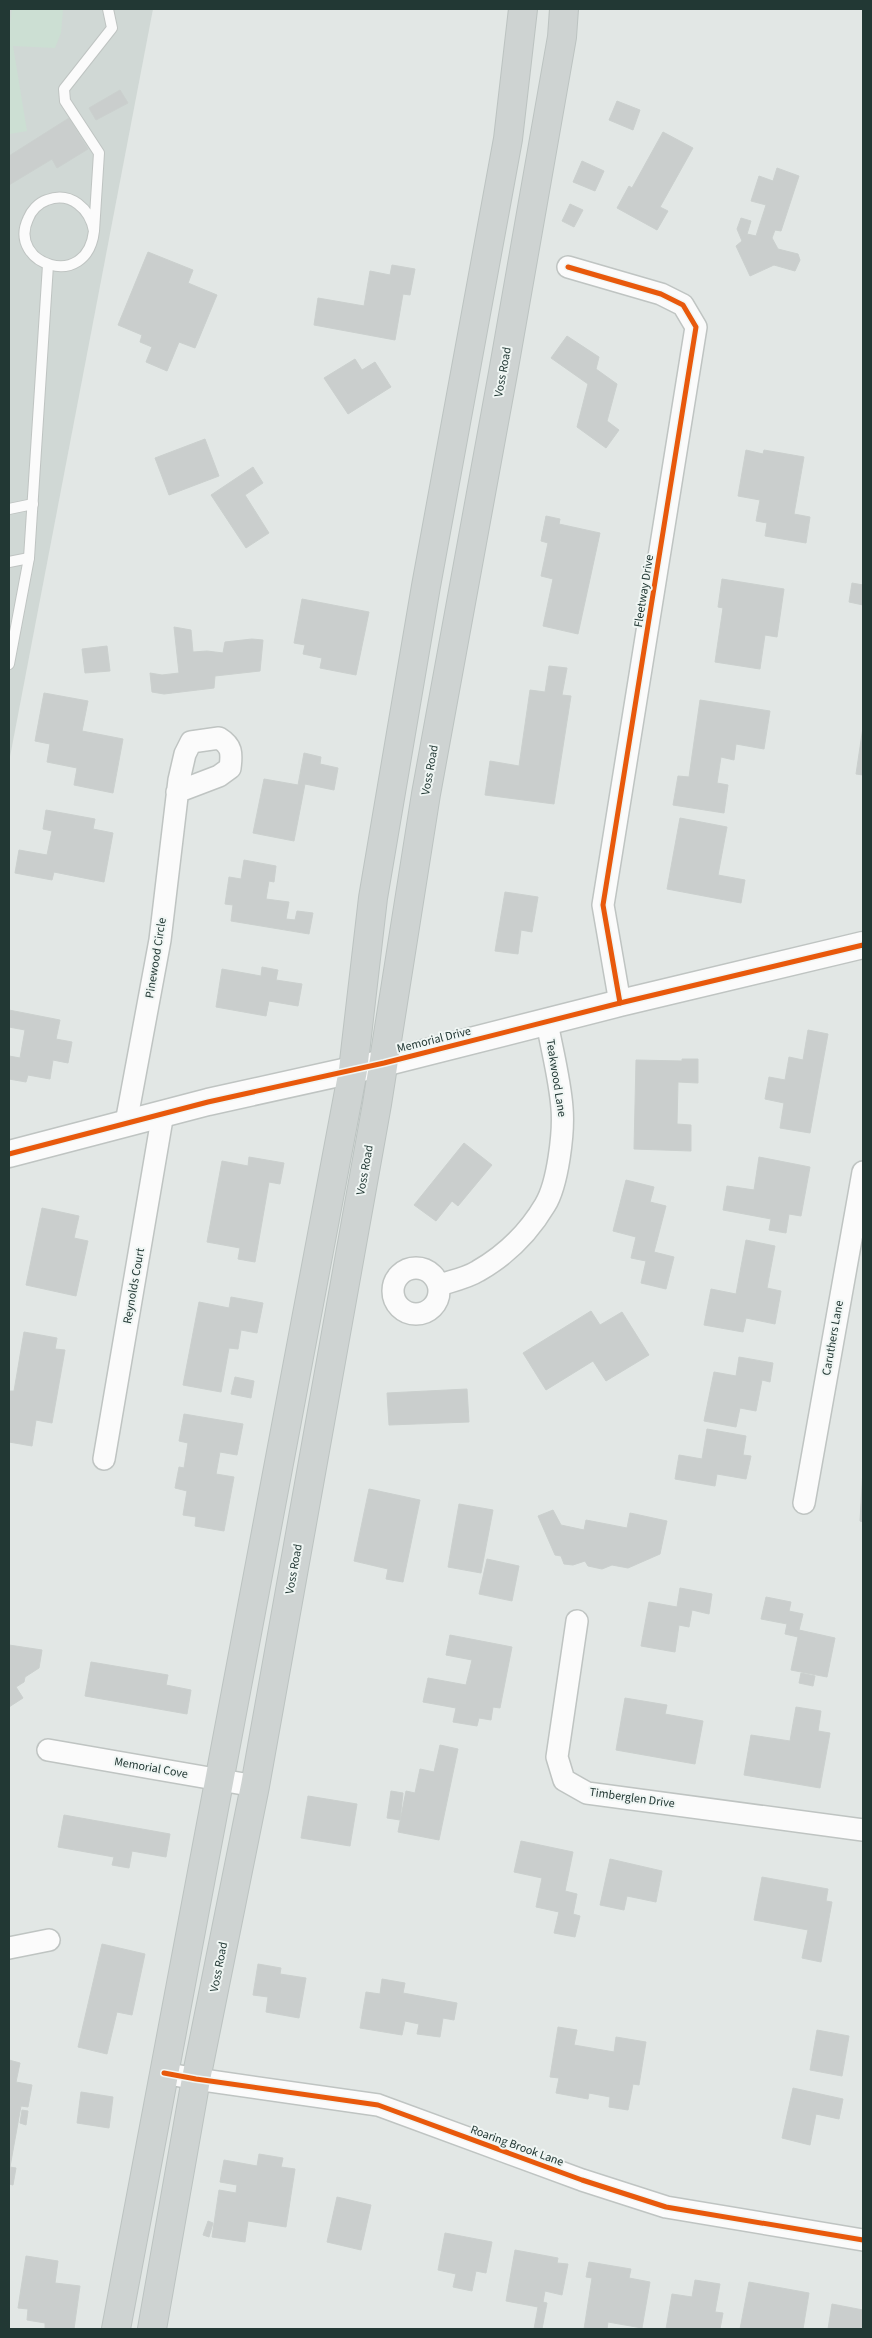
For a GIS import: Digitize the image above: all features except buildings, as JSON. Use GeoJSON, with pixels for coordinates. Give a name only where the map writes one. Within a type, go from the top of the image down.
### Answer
{"type":"FeatureCollection","features":[{"type":"Feature","properties":{"kind":"main road"},"geometry":{"type":"LineString","coordinates":[[116,2329],[353,1070],[373,898],[426,586],[508,138],[523,9]]}},
{"type":"Feature","properties":{"kind":"main road","name":"Voss Road"},"geometry":{"type":"LineString","coordinates":[[152,2329],[196,2079],[254,1786],[384,1063],[426,794],[503,373],[562,37],[564,9]]}},
{"type":"Feature","properties":{"kind":"main road"},"geometry":{"type":"LineString","coordinates":[[467,364],[503,373]]}},
{"type":"Feature","properties":{"kind":"main road"},"geometry":{"type":"LineString","coordinates":[[426,586],[462,594]]}},
{"type":"Feature","properties":{"kind":"main road"},"geometry":{"type":"LineString","coordinates":[[125,2281],[159,2288]]}},
{"type":"Feature","properties":{"kind":"street","name":"Fleetway Drive"},"geometry":{"type":"LineString","coordinates":[[568,267],[661,294],[683,305],[696,327],[604,905],[620,1003]]}},
{"type":"Feature","properties":{"kind":"street","name":"Pinewood Circle"},"geometry":{"type":"LineString","coordinates":[[126,1123],[160,940],[177,792]]}},
{"type":"Feature","properties":{"kind":"street","name":"Memorial Drive"},"geometry":{"type":"LineString","coordinates":[[9,1154],[163,1113],[384,1063],[620,1003],[863,945]]}},
{"type":"Feature","properties":{"kind":"street","name":"Teakwood Lane"},"geometry":{"type":"LineString","coordinates":[[439,1285],[477,1272],[501,1256],[525,1233],[546,1203],[557,1166],[562,1135],[562,1106],[547,1022]]}},
{"type":"Feature","properties":{"kind":"street","name":"Reynolds Court"},"geometry":{"type":"LineString","coordinates":[[104,1458],[163,1113]]}},
{"type":"Feature","properties":{"kind":"street","name":"Caruthers Lane"},"geometry":{"type":"LineString","coordinates":[[804,1503],[863,1172]]}},
{"type":"Feature","properties":{"kind":"street","name":"Timberglen Drive"},"geometry":{"type":"LineString","coordinates":[[577,1621],[556,1757],[564,1780],[586,1793],[863,1830]]}},
{"type":"Feature","properties":{"kind":"street","name":"Memorial Cove"},"geometry":{"type":"LineString","coordinates":[[48,1750],[254,1786]]}},
{"type":"Feature","properties":{"kind":"street"},"geometry":{"type":"LineString","coordinates":[[9,1948],[49,1940]]}},
{"type":"Feature","properties":{"kind":"street","name":"Roaring Brook Lane"},"geometry":{"type":"LineString","coordinates":[[164,2072],[196,2079],[378,2105],[582,2180],[666,2207],[863,2240]]}},
{"type":"Feature","properties":{"kind":"lane"},"geometry":{"type":"LineString","coordinates":[[94,231],[89,216],[78,203],[68,199],[57,198],[46,200],[37,206],[28,218],[25,234],[31,253],[48,265],[59,267],[70,265],[80,260],[88,252],[93,242],[94,231],[99,153],[65,102],[64,89],[112,28],[108,9]]}},
{"type":"Feature","properties":{"kind":"lane"},"geometry":{"type":"LineString","coordinates":[[9,664],[13,620],[29,558],[48,265]]}},
{"type":"Feature","properties":{"kind":"lane"},"geometry":{"type":"LineString","coordinates":[[9,509],[33,504]]}},
{"type":"Feature","properties":{"kind":"lane"},"geometry":{"type":"LineString","coordinates":[[9,562],[29,558]]}},
{"type":"Feature","properties":{"kind":"shaded area"},"geometry":{"type":"Polygon","coordinates":[[[9,9],[153,9],[9,762],[9,9]]]}},
{"type":"Feature","properties":{"kind":"green space"},"geometry":{"type":"Polygon","coordinates":[[[12,9],[63,9],[61,33],[55,48],[13,46],[27,131],[9,134],[9,31],[12,9]]]}},
{"type":"Feature","properties":{"kind":"cycle path"},"geometry":{"type":"LineString","coordinates":[[568,267],[661,294],[683,305],[696,327],[603,905],[620,1003]]}},
{"type":"Feature","properties":{"kind":"cycle path"},"geometry":{"type":"LineString","coordinates":[[9,1154],[208,1102],[384,1063],[620,1003],[863,945]]}},
{"type":"Feature","properties":{"kind":"cycle path"},"geometry":{"type":"LineString","coordinates":[[164,2073],[378,2105],[582,2180],[666,2207],[863,2240]]}}]}
